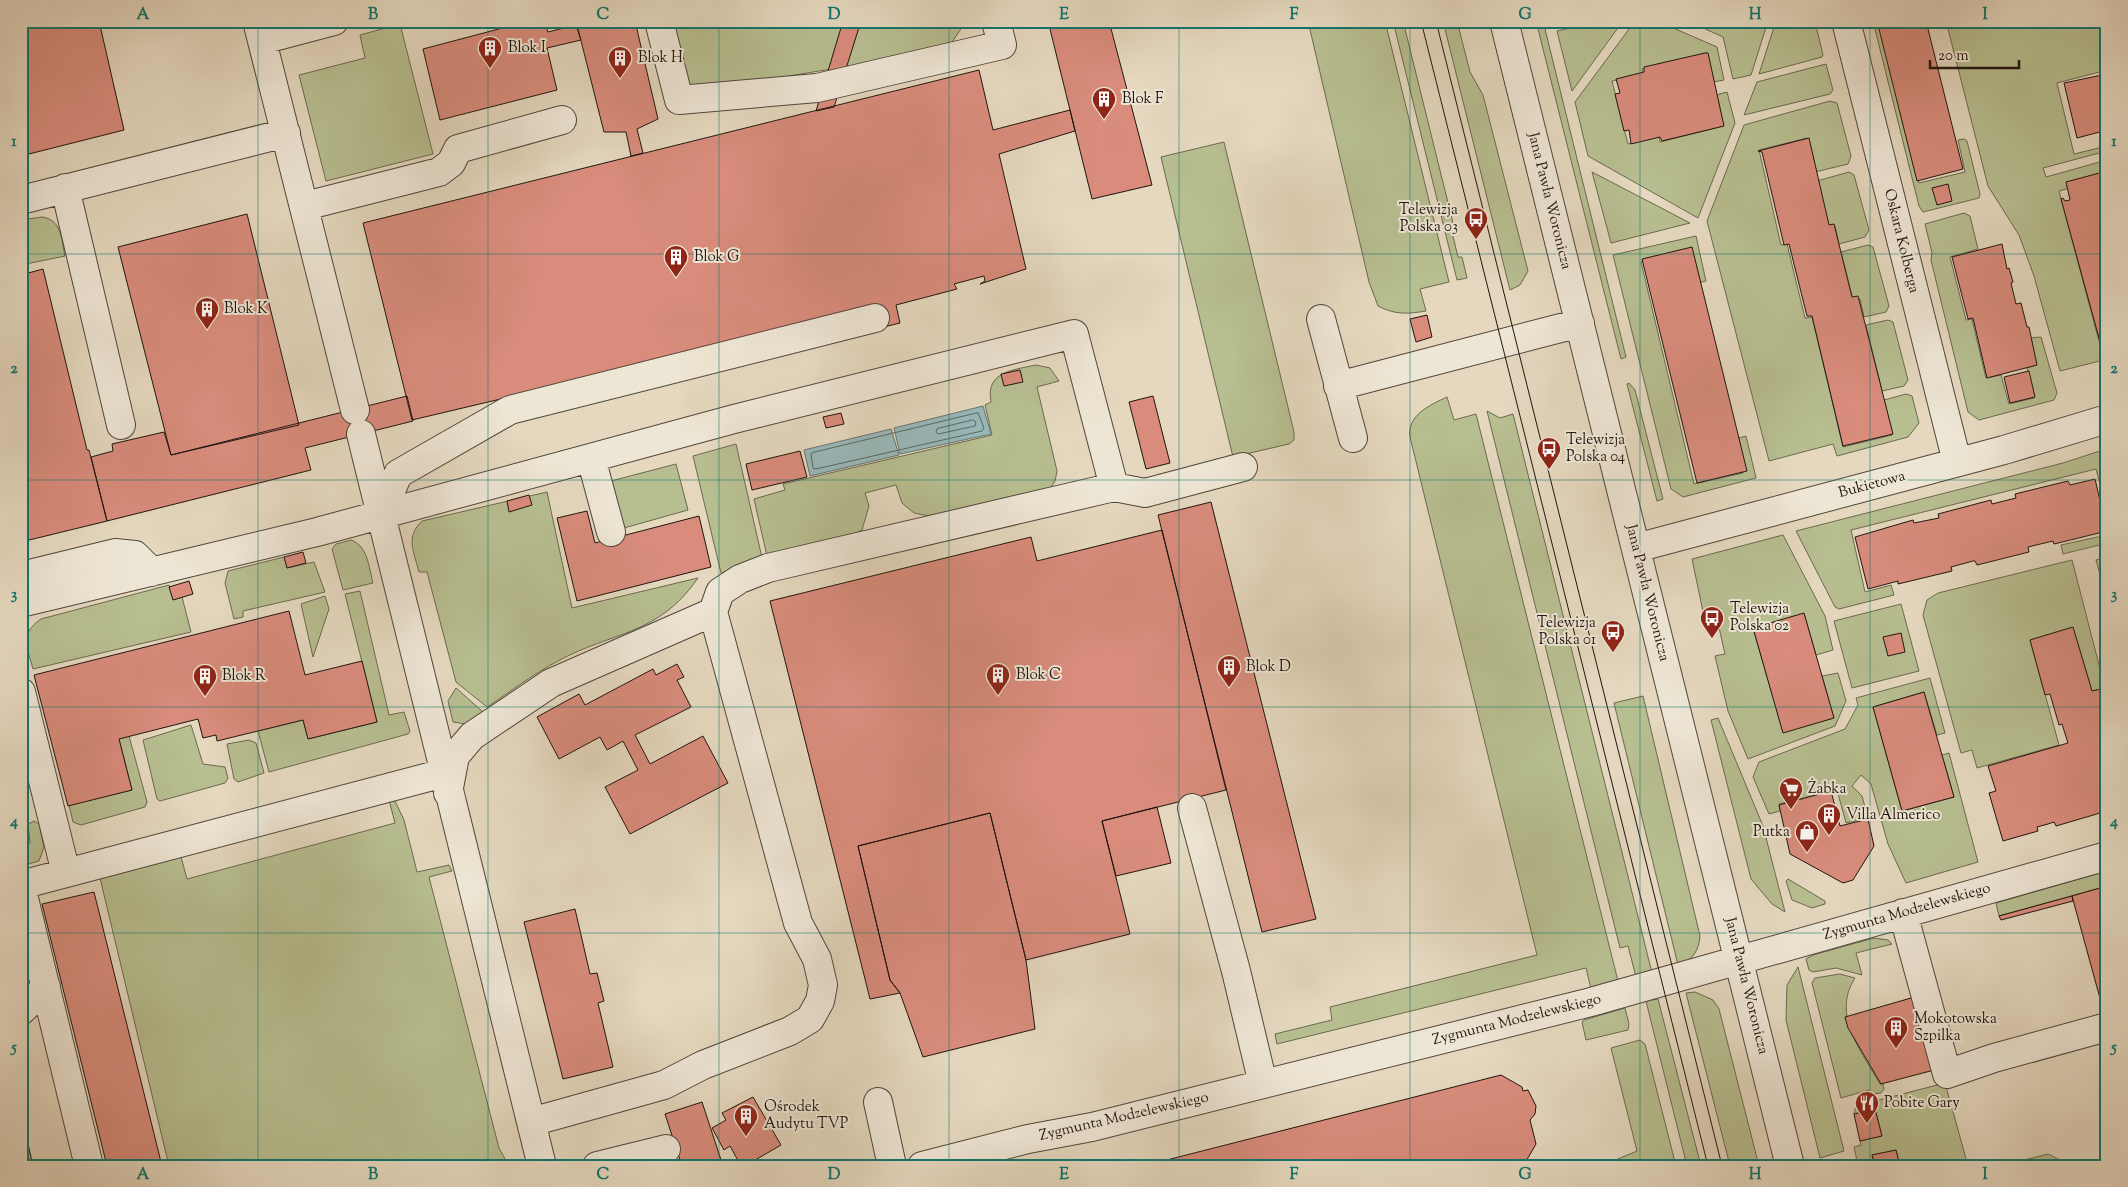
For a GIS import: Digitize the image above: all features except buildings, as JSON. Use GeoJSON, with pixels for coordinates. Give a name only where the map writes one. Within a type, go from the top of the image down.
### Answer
{"type":"FeatureCollection","features":[{"type":"Feature","properties":{"kind":"street"},"geometry":{"type":"LineString","coordinates":[[334,21],[260,30],[542,1166]]}},
{"type":"Feature","properties":{"kind":"street"},"geometry":{"type":"LineString","coordinates":[[659,21],[679,100],[817,88],[1002,45],[996,21]]}},
{"type":"Feature","properties":{"kind":"street","name":"Jana Pawła Woronicza"},"geometry":{"type":"LineString","coordinates":[[1504,21],[1790,1166]]}},
{"type":"Feature","properties":{"kind":"street","name":"Oskara Kolberga"},"geometry":{"type":"LineString","coordinates":[[1846,21],[1957,462]]}},
{"type":"Feature","properties":{"kind":"street"},"geometry":{"type":"LineString","coordinates":[[305,206],[439,172],[451,163],[458,149],[562,120]]}},
{"type":"Feature","properties":{"kind":"street"},"geometry":{"type":"LineString","coordinates":[[21,200],[286,133]]}},
{"type":"Feature","properties":{"kind":"street"},"geometry":{"type":"LineString","coordinates":[[65,188],[121,425]]}},
{"type":"Feature","properties":{"kind":"street"},"geometry":{"type":"LineString","coordinates":[[380,514],[398,474],[510,410],[875,318]]}},
{"type":"Feature","properties":{"kind":"street"},"geometry":{"type":"LineString","coordinates":[[1321,320],[1353,438]]}},
{"type":"Feature","properties":{"kind":"street"},"geometry":{"type":"LineString","coordinates":[[1338,386],[1580,323]]}},
{"type":"Feature","properties":{"kind":"street"},"geometry":{"type":"LineString","coordinates":[[21,603],[380,514],[734,419],[1074,334],[1114,487]]}},
{"type":"Feature","properties":{"kind":"street","name":"Bukietowa"},"geometry":{"type":"LineString","coordinates":[[1636,548],[2004,450],[2107,419]]}},
{"type":"Feature","properties":{"kind":"street"},"geometry":{"type":"LineString","coordinates":[[591,458],[611,532]]}},
{"type":"Feature","properties":{"kind":"street"},"geometry":{"type":"LineString","coordinates":[[531,1122],[664,1085],[702,1065],[790,1031],[810,1018],[820,1001],[823,985],[817,959],[798,923],[713,612],[720,592],[740,579],[768,568],[1114,487],[1144,492],[1244,467]]}},
{"type":"Feature","properties":{"kind":"street"},"geometry":{"type":"LineString","coordinates":[[21,576],[115,552],[135,555],[152,572]]}},
{"type":"Feature","properties":{"kind":"street"},"geometry":{"type":"LineString","coordinates":[[446,783],[455,756],[472,736],[550,683],[713,612]]}},
{"type":"Feature","properties":{"kind":"street"},"geometry":{"type":"LineString","coordinates":[[21,692],[66,873]]}},
{"type":"Feature","properties":{"kind":"street"},"geometry":{"type":"LineString","coordinates":[[89,1166],[21,886],[66,873],[446,783]]}},
{"type":"Feature","properties":{"kind":"street"},"geometry":{"type":"LineString","coordinates":[[1192,808],[1236,971],[1263,1084]]}},
{"type":"Feature","properties":{"kind":"street","name":"Zygmunta Modzelewskiego"},"geometry":{"type":"LineString","coordinates":[[922,1166],[1263,1084],[1591,1002],[2107,856]]}},
{"type":"Feature","properties":{"kind":"street"},"geometry":{"type":"LineString","coordinates":[[1903,913],[1947,1074],[1994,1058],[2107,1027]]}},
{"type":"Feature","properties":{"kind":"street"},"geometry":{"type":"LineString","coordinates":[[21,1010],[46,987]]}},
{"type":"Feature","properties":{"kind":"street"},"geometry":{"type":"LineString","coordinates":[[878,1102],[892,1166]]}},
{"type":"Feature","properties":{"kind":"street"},"geometry":{"type":"LineString","coordinates":[[597,1166],[666,1148]]}},
{"type":"Feature","properties":{"kind":"green space"},"geometry":{"type":"Polygon","coordinates":[[[666,21],[966,21],[947,50],[685,93],[666,21]]]}},
{"type":"Feature","properties":{"kind":"green space"},"geometry":{"type":"Polygon","coordinates":[[[1308,21],[1385,21],[1449,282],[1420,289],[1426,311],[1402,313],[1378,306],[1369,282],[1308,21]]]}},
{"type":"Feature","properties":{"kind":"green space"},"geometry":{"type":"Polygon","coordinates":[[[1393,21],[1403,21],[1454,227],[1451,228],[1458,257],[1462,257],[1467,278],[1457,280],[1393,21]]]}},
{"type":"Feature","properties":{"kind":"green space"},"geometry":{"type":"Polygon","coordinates":[[[1443,21],[1457,21],[1470,72],[1483,95],[1528,271],[1520,285],[1510,290],[1443,21]]]}},
{"type":"Feature","properties":{"kind":"green space"},"geometry":{"type":"Polygon","coordinates":[[[1536,21],[1543,21],[1626,357],[1621,359],[1536,21]]]}},
{"type":"Feature","properties":{"kind":"green space"},"geometry":{"type":"Polygon","coordinates":[[[1602,21],[1623,21],[1572,91],[1557,31],[1602,21]]]}},
{"type":"Feature","properties":{"kind":"green space"},"geometry":{"type":"Polygon","coordinates":[[[1635,21],[1657,21],[1717,47],[1724,80],[1713,82],[1706,54],[1642,69],[1643,74],[1612,81],[1628,144],[1659,136],[1660,142],[1723,126],[1716,95],[1727,92],[1735,123],[1698,218],[1588,156],[1575,102],[1635,21]]]}},
{"type":"Feature","properties":{"kind":"green space"},"geometry":{"type":"Polygon","coordinates":[[[1688,21],[1768,21],[1751,75],[1733,79],[1723,37],[1688,21]]]}},
{"type":"Feature","properties":{"kind":"green space"},"geometry":{"type":"Polygon","coordinates":[[[1776,21],[1815,21],[1822,57],[1759,74],[1776,21]]]}},
{"type":"Feature","properties":{"kind":"green space"},"geometry":{"type":"Polygon","coordinates":[[[1873,21],[1878,21],[1919,183],[1965,172],[1958,140],[1964,139],[1967,141],[1980,194],[1979,198],[1923,212],[1919,206],[1873,21]]]}},
{"type":"Feature","properties":{"kind":"green space"},"geometry":{"type":"Polygon","coordinates":[[[1946,21],[2107,21],[2107,70],[2057,83],[2074,154],[2107,146],[2107,151],[2043,168],[2046,177],[2107,160],[2107,178],[2059,191],[2104,360],[2060,371],[2034,276],[2019,235],[1988,186],[1946,21]]]}},
{"type":"Feature","properties":{"kind":"green space"},"geometry":{"type":"Polygon","coordinates":[[[400,24],[433,154],[326,181],[299,75],[365,58],[360,35],[400,24]]]}},
{"type":"Feature","properties":{"kind":"green space"},"geometry":{"type":"Polygon","coordinates":[[[1826,64],[1833,90],[1830,94],[1744,115],[1757,82],[1826,64]]]}},
{"type":"Feature","properties":{"kind":"green space"},"geometry":{"type":"Polygon","coordinates":[[[1830,101],[1837,103],[1851,156],[1848,164],[1815,172],[1807,138],[1759,150],[1781,245],[1787,244],[1805,318],[1812,317],[1843,447],[1892,435],[1884,400],[1906,394],[1912,396],[1919,423],[1908,437],[1837,456],[1833,444],[1769,461],[1707,221],[1744,125],[1830,101]]]}},
{"type":"Feature","properties":{"kind":"green space"},"geometry":{"type":"Polygon","coordinates":[[[1224,142],[1294,432],[1294,440],[1289,444],[1233,457],[1161,157],[1224,142]]]}},
{"type":"Feature","properties":{"kind":"green space"},"geometry":{"type":"Polygon","coordinates":[[[1592,172],[1690,223],[1611,243],[1592,172]]]}},
{"type":"Feature","properties":{"kind":"green space"},"geometry":{"type":"Polygon","coordinates":[[[1849,172],[1854,175],[1869,230],[1865,237],[1839,244],[1835,226],[1828,227],[1817,181],[1849,172]]]}},
{"type":"Feature","properties":{"kind":"green space"},"geometry":{"type":"Polygon","coordinates":[[[1964,213],[1970,216],[1978,249],[1950,257],[1966,320],[1972,319],[1986,378],[2001,375],[2009,404],[2034,398],[2027,368],[2036,365],[2029,338],[2041,337],[2057,393],[2054,400],[1979,420],[1968,412],[1931,260],[1932,253],[1925,224],[1964,213]]]}},
{"type":"Feature","properties":{"kind":"green space"},"geometry":{"type":"Polygon","coordinates":[[[42,217],[49,219],[57,226],[65,256],[21,265],[21,220],[42,217]]]}},
{"type":"Feature","properties":{"kind":"green space"},"geometry":{"type":"Polygon","coordinates":[[[1696,236],[1706,281],[1698,283],[1690,250],[1641,262],[1694,484],[1743,473],[1735,439],[1746,436],[1756,478],[1683,497],[1671,489],[1613,255],[1696,236]]]}},
{"type":"Feature","properties":{"kind":"green space"},"geometry":{"type":"Polygon","coordinates":[[[1868,245],[1873,247],[1889,306],[1886,312],[1864,317],[1860,299],[1853,300],[1841,252],[1868,245]]]}},
{"type":"Feature","properties":{"kind":"green space"},"geometry":{"type":"Polygon","coordinates":[[[1888,320],[1893,322],[1908,380],[1904,386],[1882,391],[1866,325],[1888,320]]]}},
{"type":"Feature","properties":{"kind":"green space"},"geometry":{"type":"Polygon","coordinates":[[[1036,365],[1050,368],[1059,381],[1037,387],[1057,471],[1055,481],[1050,489],[939,518],[914,513],[902,503],[896,485],[865,493],[869,506],[862,530],[849,537],[767,556],[754,499],[785,490],[783,484],[992,435],[985,405],[991,402],[990,392],[992,384],[1003,374],[1036,365]]]}},
{"type":"Feature","properties":{"kind":"green space"},"geometry":{"type":"Polygon","coordinates":[[[1629,383],[1635,390],[1663,499],[1657,501],[1627,384],[1629,383]]]}},
{"type":"Feature","properties":{"kind":"green space"},"geometry":{"type":"Polygon","coordinates":[[[1447,397],[1454,420],[1476,414],[1618,981],[1591,989],[1586,968],[1277,1044],[1275,1034],[1332,1020],[1330,1007],[1537,955],[1410,437],[1410,429],[1416,417],[1427,407],[1447,397]]]}},
{"type":"Feature","properties":{"kind":"green space"},"geometry":{"type":"Polygon","coordinates":[[[1487,411],[1500,418],[1513,414],[1652,973],[1636,977],[1628,946],[1620,948],[1487,411]]]}},
{"type":"Feature","properties":{"kind":"green space"},"geometry":{"type":"Polygon","coordinates":[[[736,444],[763,562],[721,573],[693,456],[736,444]]]}},
{"type":"Feature","properties":{"kind":"green space"},"geometry":{"type":"Polygon","coordinates":[[[2100,451],[2107,481],[2107,510],[2096,469],[1851,530],[1865,592],[1891,585],[1894,595],[1839,609],[1835,607],[1796,531],[2063,463],[2100,451]]]}},
{"type":"Feature","properties":{"kind":"green space"},"geometry":{"type":"Polygon","coordinates":[[[676,464],[688,510],[624,528],[611,481],[676,464]]]}},
{"type":"Feature","properties":{"kind":"green space"},"geometry":{"type":"Polygon","coordinates":[[[547,492],[572,608],[698,578],[683,597],[651,622],[558,661],[487,707],[456,682],[427,572],[419,572],[412,539],[422,521],[547,492]]]}},
{"type":"Feature","properties":{"kind":"green space"},"geometry":{"type":"Polygon","coordinates":[[[1783,535],[1825,616],[1833,650],[1816,655],[1804,614],[1753,628],[1783,732],[1834,718],[1822,676],[1838,673],[1846,701],[1835,726],[1748,759],[1728,711],[1715,656],[1725,654],[1718,623],[1706,626],[1692,559],[1783,535]]]}},
{"type":"Feature","properties":{"kind":"green space"},"geometry":{"type":"Polygon","coordinates":[[[2107,535],[2107,543],[2063,554],[2061,545],[2107,535]]]}},
{"type":"Feature","properties":{"kind":"green space"},"geometry":{"type":"Polygon","coordinates":[[[351,540],[357,543],[364,552],[373,583],[343,590],[332,549],[336,544],[351,540]]]}},
{"type":"Feature","properties":{"kind":"green space"},"geometry":{"type":"Polygon","coordinates":[[[284,557],[287,568],[314,562],[325,592],[243,611],[243,617],[234,619],[225,583],[228,571],[284,557]]]}},
{"type":"Feature","properties":{"kind":"green space"},"geometry":{"type":"Polygon","coordinates":[[[2107,557],[2107,600],[2096,560],[2107,557]]]}},
{"type":"Feature","properties":{"kind":"green space"},"geometry":{"type":"Polygon","coordinates":[[[2072,560],[2105,688],[2092,691],[2073,627],[2030,640],[2059,745],[1977,768],[1972,750],[1961,753],[1923,615],[1927,600],[1938,593],[2072,560]]]}},
{"type":"Feature","properties":{"kind":"green space"},"geometry":{"type":"Polygon","coordinates":[[[169,585],[173,599],[182,597],[191,632],[33,669],[27,647],[27,636],[34,625],[41,619],[169,585]]]}},
{"type":"Feature","properties":{"kind":"green space"},"geometry":{"type":"Polygon","coordinates":[[[360,591],[389,715],[404,712],[410,731],[408,734],[269,772],[258,731],[303,720],[308,739],[377,722],[345,594],[360,591]]]}},
{"type":"Feature","properties":{"kind":"green space"},"geometry":{"type":"Polygon","coordinates":[[[325,596],[329,609],[313,657],[301,604],[325,596]]]}},
{"type":"Feature","properties":{"kind":"green space"},"geometry":{"type":"Polygon","coordinates":[[[1901,604],[1919,671],[1852,688],[1834,621],[1901,604]]]}},
{"type":"Feature","properties":{"kind":"green space"},"geometry":{"type":"Polygon","coordinates":[[[1930,678],[1945,733],[1937,735],[1924,692],[1873,707],[1902,811],[1954,797],[1942,755],[1949,753],[1978,862],[1906,883],[1888,844],[1871,784],[1861,775],[1852,786],[1862,796],[1868,818],[1846,823],[1837,790],[1779,804],[1780,811],[1769,814],[1753,777],[1759,762],[1845,729],[1858,705],[1856,698],[1930,678]]]}},
{"type":"Feature","properties":{"kind":"green space"},"geometry":{"type":"Polygon","coordinates":[[[456,688],[483,712],[466,724],[453,722],[448,701],[456,688]]]}},
{"type":"Feature","properties":{"kind":"green space"},"geometry":{"type":"Polygon","coordinates":[[[1643,696],[1700,936],[1698,946],[1691,958],[1678,965],[1614,703],[1643,696]]]}},
{"type":"Feature","properties":{"kind":"green space"},"geometry":{"type":"Polygon","coordinates":[[[1718,718],[1763,826],[1785,912],[1772,904],[1751,879],[1711,720],[1718,718]]]}},
{"type":"Feature","properties":{"kind":"green space"},"geometry":{"type":"Polygon","coordinates":[[[191,725],[203,764],[225,767],[228,778],[225,783],[160,801],[157,799],[143,740],[191,725]]]}},
{"type":"Feature","properties":{"kind":"green space"},"geometry":{"type":"Polygon","coordinates":[[[129,736],[147,802],[145,807],[81,825],[73,822],[69,805],[132,790],[119,739],[129,736]]]}},
{"type":"Feature","properties":{"kind":"green space"},"geometry":{"type":"Polygon","coordinates":[[[249,740],[256,743],[264,773],[238,782],[234,779],[227,744],[249,740]]]}},
{"type":"Feature","properties":{"kind":"green space"},"geometry":{"type":"Polygon","coordinates":[[[389,800],[395,801],[404,820],[417,872],[449,865],[452,871],[429,877],[499,1148],[509,1166],[169,1166],[100,878],[181,857],[187,879],[395,823],[389,800]]]}},
{"type":"Feature","properties":{"kind":"green space"},"geometry":{"type":"Polygon","coordinates":[[[34,821],[39,824],[44,847],[39,861],[21,866],[21,845],[30,843],[28,824],[34,821]]]}},
{"type":"Feature","properties":{"kind":"green space"},"geometry":{"type":"Polygon","coordinates":[[[2107,871],[2107,886],[1999,916],[1996,903],[2107,871]]]}},
{"type":"Feature","properties":{"kind":"green space"},"geometry":{"type":"Polygon","coordinates":[[[1788,879],[1825,901],[1825,904],[1812,908],[1792,900],[1786,881],[1788,879]]]}},
{"type":"Feature","properties":{"kind":"green space"},"geometry":{"type":"Polygon","coordinates":[[[1874,938],[1888,940],[1892,944],[1856,953],[1862,975],[1836,968],[1813,972],[1809,970],[1806,959],[1813,955],[1874,938]]]}},
{"type":"Feature","properties":{"kind":"green space"},"geometry":{"type":"Polygon","coordinates":[[[1798,967],[1844,1151],[1820,1158],[1786,1020],[1787,985],[1798,967]]]}},
{"type":"Feature","properties":{"kind":"green space"},"geometry":{"type":"Polygon","coordinates":[[[1840,974],[1855,978],[1848,992],[1846,1006],[1848,1019],[1858,1046],[1880,1084],[1883,1084],[1884,1089],[1881,1093],[1871,1094],[1869,1090],[1841,1098],[1812,983],[1815,978],[1840,974]]]}},
{"type":"Feature","properties":{"kind":"green space"},"geometry":{"type":"Polygon","coordinates":[[[1695,992],[1713,1000],[1719,1009],[1759,1166],[1730,1166],[1686,993],[1695,992]]]}},
{"type":"Feature","properties":{"kind":"green space"},"geometry":{"type":"Polygon","coordinates":[[[1658,999],[1701,1166],[1687,1166],[1646,1001],[1658,999]]]}},
{"type":"Feature","properties":{"kind":"green space"},"geometry":{"type":"Polygon","coordinates":[[[1625,1008],[1629,1024],[1628,1030],[1586,1040],[1582,1022],[1584,1020],[1625,1008]]]}},
{"type":"Feature","properties":{"kind":"green space"},"geometry":{"type":"Polygon","coordinates":[[[1640,1040],[1645,1044],[1676,1166],[1601,1166],[1637,1151],[1611,1048],[1640,1040]]]}},
{"type":"Feature","properties":{"kind":"green space"},"geometry":{"type":"Polygon","coordinates":[[[1945,1083],[1968,1166],[1900,1166],[1896,1150],[1872,1155],[1875,1166],[1858,1166],[1854,1147],[1861,1145],[1860,1141],[1882,1136],[1875,1109],[1854,1114],[1856,1106],[1945,1083]]]}},
{"type":"Feature","properties":{"kind":"green space"},"geometry":{"type":"Polygon","coordinates":[[[2048,1154],[2072,1166],[2001,1166],[2048,1154]]]}},
{"type":"Feature","properties":{"kind":"water"},"geometry":{"type":"Polygon","coordinates":[[[983,406],[991,434],[900,454],[894,428],[983,406]]]}},
{"type":"Feature","properties":{"kind":"water"},"geometry":{"type":"Polygon","coordinates":[[[891,429],[899,455],[810,476],[804,450],[891,429]]]}},
{"type":"Feature","properties":{"kind":"tram line"},"geometry":{"type":"LineString","coordinates":[[1421,21],[1708,1166]]}},
{"type":"Feature","properties":{"kind":"tram line"},"geometry":{"type":"LineString","coordinates":[[1436,21],[1722,1166]]}},
{"type":"Feature","properties":{"kind":"place","name":"Blok I"},"geometry":{"type":"Point","coordinates":[490,69]}},
{"type":"Feature","properties":{"kind":"place","name":"Blok H"},"geometry":{"type":"Point","coordinates":[620,79]}},
{"type":"Feature","properties":{"kind":"place","name":"Blok F"},"geometry":{"type":"Point","coordinates":[1104,120]}},
{"type":"Feature","properties":{"kind":"place","name":"Telewizja Polska 03"},"geometry":{"type":"Point","coordinates":[1476,240]}},
{"type":"Feature","properties":{"kind":"place","name":"Blok G"},"geometry":{"type":"Point","coordinates":[676,278]}},
{"type":"Feature","properties":{"kind":"place","name":"Blok K"},"geometry":{"type":"Point","coordinates":[207,330]}},
{"type":"Feature","properties":{"kind":"place","name":"Telewizja Polska 04"},"geometry":{"type":"Point","coordinates":[1549,470]}},
{"type":"Feature","properties":{"kind":"place","name":"Telewizja Polska 02"},"geometry":{"type":"Point","coordinates":[1712,639]}},
{"type":"Feature","properties":{"kind":"place","name":"Telewizja Polska 01"},"geometry":{"type":"Point","coordinates":[1613,653]}},
{"type":"Feature","properties":{"kind":"place","name":"Blok D"},"geometry":{"type":"Point","coordinates":[1229,688]}},
{"type":"Feature","properties":{"kind":"place","name":"Blok C"},"geometry":{"type":"Point","coordinates":[998,696]}},
{"type":"Feature","properties":{"kind":"place","name":"Blok R"},"geometry":{"type":"Point","coordinates":[205,697]}},
{"type":"Feature","properties":{"kind":"place","name":"Żabka"},"geometry":{"type":"Point","coordinates":[1791,810]}},
{"type":"Feature","properties":{"kind":"place","name":"Villa Almerico"},"geometry":{"type":"Point","coordinates":[1829,836]}},
{"type":"Feature","properties":{"kind":"place","name":"Putka"},"geometry":{"type":"Point","coordinates":[1807,853]}},
{"type":"Feature","properties":{"kind":"place","name":"Mokotowska Szpilka"},"geometry":{"type":"Point","coordinates":[1896,1049]}},
{"type":"Feature","properties":{"kind":"place","name":"Pobite Gary"},"geometry":{"type":"Point","coordinates":[1867,1124]}},
{"type":"Feature","properties":{"kind":"place","name":"Ośrodek Audytu TVP"},"geometry":{"type":"Point","coordinates":[746,1137]}}]}
